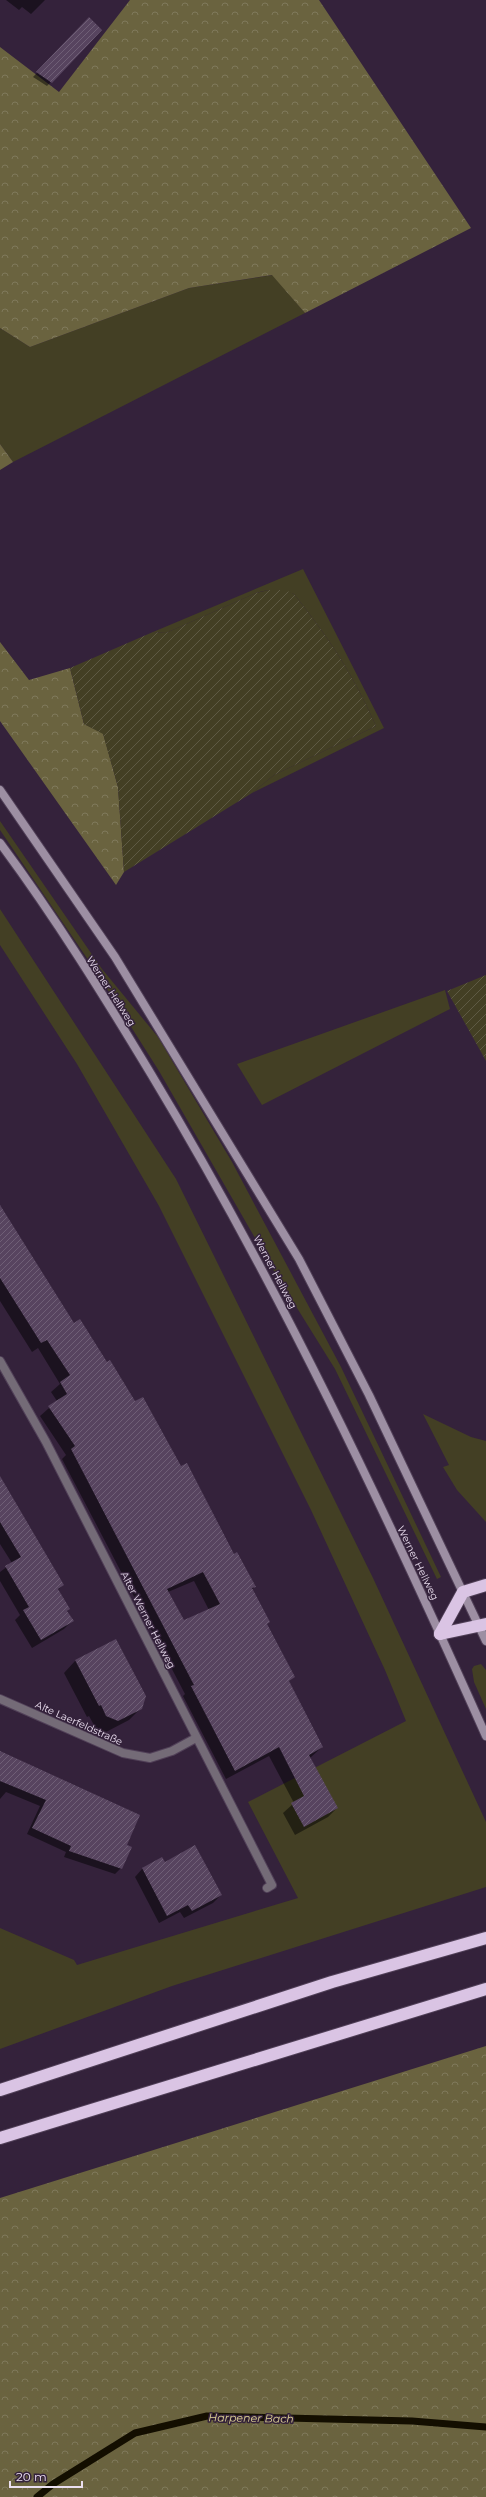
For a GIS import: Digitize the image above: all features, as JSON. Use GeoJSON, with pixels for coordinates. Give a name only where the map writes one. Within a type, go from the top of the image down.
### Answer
{"type":"FeatureCollection","features":[{"type":"Feature","properties":{"kind":"highway"},"geometry":{"type":"LineString","coordinates":[[440,1634],[463,1592],[486,1585]]}},
{"type":"Feature","properties":{"kind":"highway"},"geometry":{"type":"LineString","coordinates":[[440,1634],[483,1626]]}},
{"type":"Feature","properties":{"kind":"highway"},"geometry":{"type":"LineString","coordinates":[[0,2090],[325,1984],[486,1938]]}},
{"type":"Feature","properties":{"kind":"highway"},"geometry":{"type":"LineString","coordinates":[[0,2138],[486,1989]]}},
{"type":"Feature","properties":{"kind":"main road"},"geometry":{"type":"LineString","coordinates":[[0,790],[119,963],[299,1259],[369,1395],[463,1592],[483,1626],[486,1641]]}},
{"type":"Feature","properties":{"kind":"main road","name":"Werner Hellweg"},"geometry":{"type":"LineString","coordinates":[[0,843],[22,873],[120,1023],[182,1126],[254,1252],[320,1382],[440,1634],[486,1736]]}},
{"type":"Feature","properties":{"kind":"street","name":"Alter Werner Hellweg"},"geometry":{"type":"LineString","coordinates":[[0,1361],[46,1442],[272,1885],[267,1888]]}},
{"type":"Feature","properties":{"kind":"street","name":"Alte Laerfeldstraße"},"geometry":{"type":"LineString","coordinates":[[0,1699],[123,1753],[150,1758],[172,1751],[196,1738]]}},
{"type":"Feature","properties":{"kind":"shaded area"},"geometry":{"type":"Polygon","coordinates":[[[273,275],[305,313],[13,462],[0,444],[0,328],[30,347],[189,288],[273,275]]]}},
{"type":"Feature","properties":{"kind":"shaded area"},"geometry":{"type":"Polygon","coordinates":[[[303,569],[384,728],[252,793],[274,775],[376,726],[340,657],[294,594],[279,590],[256,593],[166,633],[153,632],[303,569]]]}},
{"type":"Feature","properties":{"kind":"shaded area"},"geometry":{"type":"Polygon","coordinates":[[[269,590],[285,590],[294,594],[340,657],[376,726],[274,775],[252,793],[124,872],[118,787],[103,734],[84,724],[70,668],[153,632],[166,633],[256,593],[269,590]]]}},
{"type":"Feature","properties":{"kind":"shaded area"},"geometry":{"type":"Polygon","coordinates":[[[0,821],[102,969],[158,1037],[232,1162],[341,1367],[441,1577],[437,1579],[335,1369],[274,1271],[159,1071],[97,973],[0,830],[0,821]]]}},
{"type":"Feature","properties":{"kind":"shaded area"},"geometry":{"type":"Polygon","coordinates":[[[0,909],[176,1179],[373,1578],[486,1822],[486,1887],[172,1986],[0,2049],[0,1928],[74,1960],[77,1965],[298,1898],[248,1802],[406,1721],[385,1670],[311,1510],[159,1206],[77,1064],[0,945],[0,909]]]}},
{"type":"Feature","properties":{"kind":"shaded area"},"geometry":{"type":"Polygon","coordinates":[[[486,975],[486,1061],[447,991],[486,975]]]}},
{"type":"Feature","properties":{"kind":"shaded area"},"geometry":{"type":"Polygon","coordinates":[[[445,990],[450,1009],[262,1105],[237,1064],[445,990]]]}},
{"type":"Feature","properties":{"kind":"shaded area"},"geometry":{"type":"Polygon","coordinates":[[[423,1414],[471,1437],[486,1441],[486,1522],[457,1490],[443,1467],[449,1465],[423,1414]]]}},
{"type":"Feature","properties":{"kind":"shaded area"},"geometry":{"type":"Polygon","coordinates":[[[481,1664],[486,1670],[486,1709],[474,1682],[472,1669],[474,1666],[481,1664]]]}},
{"type":"Feature","properties":{"kind":"green space"},"geometry":{"type":"Polygon","coordinates":[[[130,0],[319,0],[471,228],[305,313],[272,275],[189,288],[30,347],[0,328],[0,47],[59,92],[130,0]]]}},
{"type":"Feature","properties":{"kind":"green space"},"geometry":{"type":"Polygon","coordinates":[[[0,444],[13,462],[0,470],[0,444]]]}},
{"type":"Feature","properties":{"kind":"green space"},"geometry":{"type":"Polygon","coordinates":[[[0,642],[29,680],[70,668],[84,724],[103,733],[118,787],[124,872],[116,885],[0,721],[0,642]]]}},
{"type":"Feature","properties":{"kind":"green space"},"geometry":{"type":"Polygon","coordinates":[[[486,2046],[486,2497],[0,2497],[0,2198],[486,2046]]]}},
{"type":"Feature","properties":{"kind":"building"},"geometry":{"type":"Polygon","coordinates":[[[89,17],[102,30],[52,83],[36,72],[89,17]]]}},
{"type":"Feature","properties":{"kind":"building"},"geometry":{"type":"Polygon","coordinates":[[[0,1205],[74,1323],[80,1319],[107,1362],[110,1360],[135,1401],[143,1397],[181,1466],[187,1463],[234,1554],[237,1552],[256,1587],[252,1588],[270,1622],[267,1624],[295,1677],[289,1681],[323,1747],[309,1755],[338,1808],[304,1827],[291,1803],[304,1796],[279,1747],[235,1771],[191,1686],[194,1685],[71,1449],[75,1446],[48,1406],[67,1394],[60,1382],[70,1375],[47,1340],[41,1343],[0,1278],[0,1205]],[[203,1572],[167,1589],[184,1620],[220,1604],[203,1572]]]}},
{"type":"Feature","properties":{"kind":"building"},"geometry":{"type":"Polygon","coordinates":[[[0,1476],[64,1585],[58,1589],[70,1609],[67,1611],[74,1621],[41,1640],[23,1610],[29,1607],[5,1566],[21,1557],[0,1522],[0,1476]]]}},
{"type":"Feature","properties":{"kind":"building"},"geometry":{"type":"Polygon","coordinates":[[[116,1639],[146,1696],[142,1709],[118,1721],[106,1716],[101,1705],[99,1706],[75,1660],[116,1639]]]}},
{"type":"Feature","properties":{"kind":"building"},"geometry":{"type":"Polygon","coordinates":[[[0,1751],[140,1815],[127,1845],[132,1847],[122,1869],[69,1851],[71,1846],[32,1828],[46,1800],[0,1781],[0,1751]]]}},
{"type":"Feature","properties":{"kind":"building"},"geometry":{"type":"Polygon","coordinates":[[[195,1845],[222,1895],[192,1911],[188,1905],[167,1916],[142,1868],[162,1857],[165,1862],[195,1845]]]}},
{"type":"Feature","properties":{"kind":"waterway","name":"Harpener Bach"},"geometry":{"type":"LineString","coordinates":[[37,2497],[53,2484],[135,2433],[207,2416],[412,2421],[486,2427]]}}]}
